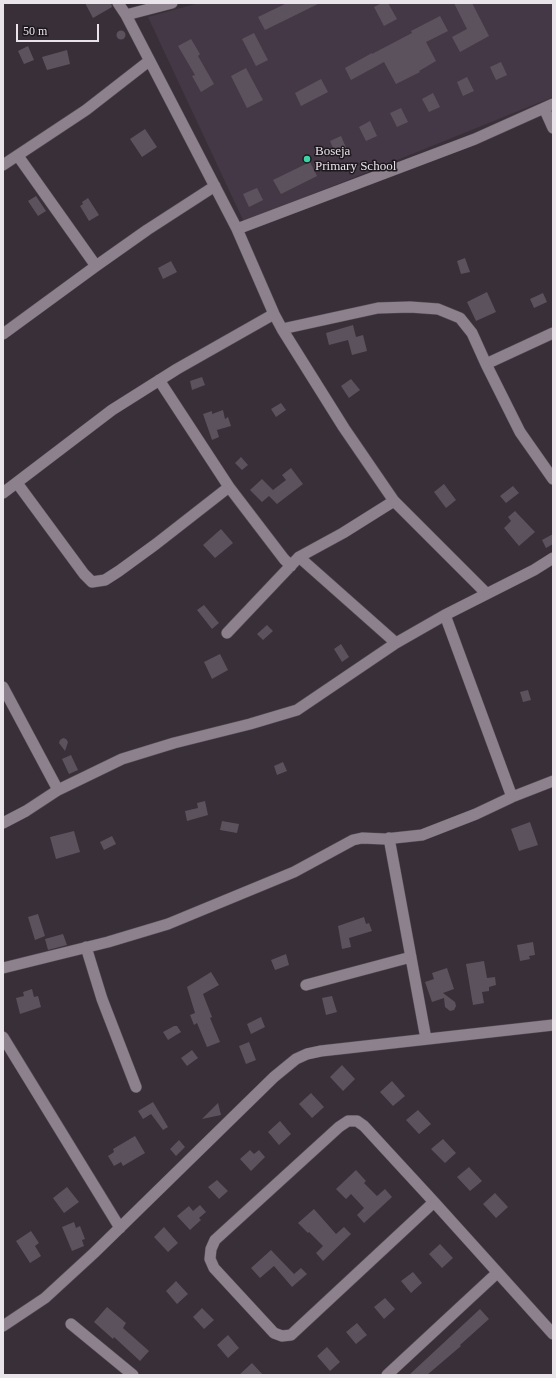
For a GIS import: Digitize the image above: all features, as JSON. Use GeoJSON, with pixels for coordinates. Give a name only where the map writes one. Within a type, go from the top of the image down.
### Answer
{"type":"FeatureCollection","features":[{"type":"Feature","properties":{"kind":"street"},"geometry":{"type":"LineString","coordinates":[[118,3],[126,15],[237,229],[282,329],[344,428],[394,501],[486,594]]}},
{"type":"Feature","properties":{"kind":"street"},"geometry":{"type":"LineString","coordinates":[[126,15],[172,3]]}},
{"type":"Feature","properties":{"kind":"street"},"geometry":{"type":"LineString","coordinates":[[3,165],[86,110],[150,62]]}},
{"type":"Feature","properties":{"kind":"street"},"geometry":{"type":"LineString","coordinates":[[237,229],[476,139],[549,106],[553,128]]}},
{"type":"Feature","properties":{"kind":"street"},"geometry":{"type":"LineString","coordinates":[[18,156],[96,266]]}},
{"type":"Feature","properties":{"kind":"street"},"geometry":{"type":"LineString","coordinates":[[3,334],[147,230],[215,186]]}},
{"type":"Feature","properties":{"kind":"street"},"geometry":{"type":"LineString","coordinates":[[282,329],[378,308],[410,307],[438,309],[460,318],[472,333],[520,432],[553,480]]}},
{"type":"Feature","properties":{"kind":"street"},"geometry":{"type":"LineString","coordinates":[[3,493],[112,410],[159,380],[274,314]]}},
{"type":"Feature","properties":{"kind":"street"},"geometry":{"type":"LineString","coordinates":[[486,364],[553,333]]}},
{"type":"Feature","properties":{"kind":"street"},"geometry":{"type":"LineString","coordinates":[[159,380],[229,487],[291,566]]}},
{"type":"Feature","properties":{"kind":"street"},"geometry":{"type":"LineString","coordinates":[[17,483],[84,574],[92,582],[105,580],[119,571],[229,487]]}},
{"type":"Feature","properties":{"kind":"street"},"geometry":{"type":"LineString","coordinates":[[227,633],[299,557],[343,533],[394,501]]}},
{"type":"Feature","properties":{"kind":"street"},"geometry":{"type":"LineString","coordinates":[[299,557],[396,643]]}},
{"type":"Feature","properties":{"kind":"street"},"geometry":{"type":"LineString","coordinates":[[3,823],[26,811],[58,790],[122,760],[174,742],[250,724],[297,710],[396,643],[445,615],[534,570],[553,558]]}},
{"type":"Feature","properties":{"kind":"street"},"geometry":{"type":"LineString","coordinates":[[445,615],[512,797]]}},
{"type":"Feature","properties":{"kind":"street"},"geometry":{"type":"LineString","coordinates":[[3,687],[58,790]]}},
{"type":"Feature","properties":{"kind":"street"},"geometry":{"type":"LineString","coordinates":[[3,968],[86,947],[175,921],[294,872],[353,840],[362,838],[389,838],[422,835],[434,832],[512,797],[553,782]]}},
{"type":"Feature","properties":{"kind":"street"},"geometry":{"type":"LineString","coordinates":[[389,838],[426,1039]]}},
{"type":"Feature","properties":{"kind":"street"},"geometry":{"type":"LineString","coordinates":[[86,947],[102,999],[136,1087]]}},
{"type":"Feature","properties":{"kind":"street"},"geometry":{"type":"LineString","coordinates":[[306,985],[411,957]]}},
{"type":"Feature","properties":{"kind":"street"},"geometry":{"type":"LineString","coordinates":[[3,1326],[45,1298],[120,1228],[274,1077],[296,1059],[307,1054],[321,1051],[553,1025]]}},
{"type":"Feature","properties":{"kind":"street"},"geometry":{"type":"LineString","coordinates":[[3,1037],[120,1228]]}},
{"type":"Feature","properties":{"kind":"street"},"geometry":{"type":"LineString","coordinates":[[3,1055],[15,1056]]}},
{"type":"Feature","properties":{"kind":"street"},"geometry":{"type":"LineString","coordinates":[[434,1202],[291,1335],[282,1336],[274,1333],[214,1268],[210,1259],[211,1249],[215,1240],[339,1127],[348,1121],[357,1121],[364,1126],[434,1202],[553,1334]]}},
{"type":"Feature","properties":{"kind":"street"},"geometry":{"type":"LineString","coordinates":[[387,1375],[497,1273]]}},
{"type":"Feature","properties":{"kind":"street"},"geometry":{"type":"LineString","coordinates":[[71,1324],[133,1375]]}},
{"type":"Feature","properties":{"kind":"shaded area","name":"Boseja Primary School"},"geometry":{"type":"Polygon","coordinates":[[[199,3],[553,3],[553,97],[244,222],[148,17],[199,3]]]}},
{"type":"Feature","properties":{"kind":"building"},"geometry":{"type":"Polygon","coordinates":[[[85,3],[111,3],[112,7],[93,18],[85,3]]]}},
{"type":"Feature","properties":{"kind":"building"},"geometry":{"type":"Polygon","coordinates":[[[287,3],[320,3],[265,30],[258,17],[287,3]]]}},
{"type":"Feature","properties":{"kind":"building"},"geometry":{"type":"Polygon","coordinates":[[[382,3],[388,3],[397,19],[384,26],[374,7],[382,3]]]}},
{"type":"Feature","properties":{"kind":"building"},"geometry":{"type":"Polygon","coordinates":[[[454,3],[472,3],[489,36],[460,52],[452,37],[467,29],[454,3]]]}},
{"type":"Feature","properties":{"kind":"building"},"geometry":{"type":"Polygon","coordinates":[[[440,16],[448,31],[426,42],[436,61],[419,71],[420,72],[396,84],[384,62],[351,80],[345,68],[412,33],[411,31],[440,16]]]}},
{"type":"Feature","properties":{"kind":"building"},"geometry":{"type":"Polygon","coordinates":[[[119,31],[123,31],[125,35],[123,39],[119,39],[117,37],[117,33],[119,31]]]}},
{"type":"Feature","properties":{"kind":"building"},"geometry":{"type":"Polygon","coordinates":[[[254,33],[268,60],[256,66],[242,39],[254,33]]]}},
{"type":"Feature","properties":{"kind":"building"},"geometry":{"type":"Polygon","coordinates":[[[191,39],[200,54],[198,56],[214,84],[201,92],[192,76],[195,75],[178,46],[191,39]]]}},
{"type":"Feature","properties":{"kind":"building"},"geometry":{"type":"Polygon","coordinates":[[[28,46],[34,60],[24,64],[18,51],[28,46]]]}},
{"type":"Feature","properties":{"kind":"building"},"geometry":{"type":"Polygon","coordinates":[[[67,50],[70,64],[47,70],[42,57],[67,50]]]}},
{"type":"Feature","properties":{"kind":"building"},"geometry":{"type":"Polygon","coordinates":[[[501,62],[507,75],[496,80],[490,67],[501,62]]]}},
{"type":"Feature","properties":{"kind":"building"},"geometry":{"type":"Polygon","coordinates":[[[246,68],[263,100],[247,108],[231,76],[246,68]]]}},
{"type":"Feature","properties":{"kind":"building"},"geometry":{"type":"Polygon","coordinates":[[[467,77],[474,91],[463,96],[457,82],[467,77]]]}},
{"type":"Feature","properties":{"kind":"building"},"geometry":{"type":"Polygon","coordinates":[[[321,79],[328,92],[301,106],[295,93],[321,79]]]}},
{"type":"Feature","properties":{"kind":"building"},"geometry":{"type":"Polygon","coordinates":[[[433,93],[440,107],[429,112],[422,99],[433,93]]]}},
{"type":"Feature","properties":{"kind":"building"},"geometry":{"type":"Polygon","coordinates":[[[401,108],[408,122],[397,127],[390,113],[401,108]]]}},
{"type":"Feature","properties":{"kind":"building"},"geometry":{"type":"Polygon","coordinates":[[[370,121],[377,136],[366,141],[359,127],[370,121]]]}},
{"type":"Feature","properties":{"kind":"building"},"geometry":{"type":"Polygon","coordinates":[[[145,129],[157,147],[142,157],[130,139],[145,129]]]}},
{"type":"Feature","properties":{"kind":"building"},"geometry":{"type":"Polygon","coordinates":[[[341,136],[347,150],[336,155],[330,141],[341,136]]]}},
{"type":"Feature","properties":{"kind":"building"},"geometry":{"type":"Polygon","coordinates":[[[310,162],[317,176],[281,194],[273,180],[310,162]]]}},
{"type":"Feature","properties":{"kind":"building"},"geometry":{"type":"Polygon","coordinates":[[[257,188],[263,200],[249,207],[243,194],[257,188]]]}},
{"type":"Feature","properties":{"kind":"building"},"geometry":{"type":"Polygon","coordinates":[[[36,196],[46,211],[38,216],[28,201],[36,196]]]}},
{"type":"Feature","properties":{"kind":"building"},"geometry":{"type":"Polygon","coordinates":[[[88,198],[99,215],[89,221],[80,206],[83,204],[82,202],[88,198]]]}},
{"type":"Feature","properties":{"kind":"building"},"geometry":{"type":"Polygon","coordinates":[[[465,258],[470,272],[461,274],[457,261],[465,258]]]}},
{"type":"Feature","properties":{"kind":"building"},"geometry":{"type":"Polygon","coordinates":[[[171,261],[177,272],[163,279],[158,268],[171,261]]]}},
{"type":"Feature","properties":{"kind":"building"},"geometry":{"type":"Polygon","coordinates":[[[487,292],[496,312],[476,321],[467,302],[487,292]]]}},
{"type":"Feature","properties":{"kind":"building"},"geometry":{"type":"Polygon","coordinates":[[[543,293],[547,302],[534,308],[530,299],[543,293]]]}},
{"type":"Feature","properties":{"kind":"building"},"geometry":{"type":"Polygon","coordinates":[[[353,325],[356,337],[363,335],[367,351],[352,355],[348,340],[329,345],[326,333],[353,325]]]}},
{"type":"Feature","properties":{"kind":"building"},"geometry":{"type":"Polygon","coordinates":[[[202,377],[205,385],[192,390],[190,381],[202,377]]]}},
{"type":"Feature","properties":{"kind":"building"},"geometry":{"type":"Polygon","coordinates":[[[351,379],[360,390],[349,398],[341,386],[351,379]]]}},
{"type":"Feature","properties":{"kind":"building"},"geometry":{"type":"Polygon","coordinates":[[[281,403],[286,410],[276,417],[271,409],[281,403]]]}},
{"type":"Feature","properties":{"kind":"building"},"geometry":{"type":"Polygon","coordinates":[[[223,410],[225,419],[228,417],[231,426],[217,430],[216,427],[219,437],[212,440],[203,414],[212,411],[212,414],[223,410]]]}},
{"type":"Feature","properties":{"kind":"building"},"geometry":{"type":"Polygon","coordinates":[[[241,457],[248,465],[242,470],[235,463],[241,457]]]}},
{"type":"Feature","properties":{"kind":"building"},"geometry":{"type":"Polygon","coordinates":[[[291,468],[303,484],[277,504],[269,496],[262,502],[250,490],[262,479],[273,490],[286,480],[282,475],[291,468]]]}},
{"type":"Feature","properties":{"kind":"building"},"geometry":{"type":"Polygon","coordinates":[[[444,484],[456,500],[446,508],[434,492],[444,484]]]}},
{"type":"Feature","properties":{"kind":"building"},"geometry":{"type":"Polygon","coordinates":[[[513,486],[519,493],[506,503],[500,496],[513,486]]]}},
{"type":"Feature","properties":{"kind":"building"},"geometry":{"type":"Polygon","coordinates":[[[515,511],[535,532],[519,546],[504,528],[511,521],[508,517],[515,511]]]}},
{"type":"Feature","properties":{"kind":"building"},"geometry":{"type":"Polygon","coordinates":[[[221,529],[233,543],[215,558],[203,545],[221,529]]]}},
{"type":"Feature","properties":{"kind":"building"},"geometry":{"type":"Polygon","coordinates":[[[553,534],[553,544],[546,548],[542,540],[553,534]]]}},
{"type":"Feature","properties":{"kind":"building"},"geometry":{"type":"Polygon","coordinates":[[[204,605],[219,623],[212,629],[197,610],[204,605]]]}},
{"type":"Feature","properties":{"kind":"building"},"geometry":{"type":"Polygon","coordinates":[[[267,625],[273,631],[263,640],[257,634],[267,625]]]}},
{"type":"Feature","properties":{"kind":"building"},"geometry":{"type":"Polygon","coordinates":[[[341,644],[349,657],[342,662],[334,649],[341,644]]]}},
{"type":"Feature","properties":{"kind":"building"},"geometry":{"type":"Polygon","coordinates":[[[220,654],[228,670],[212,679],[204,662],[220,654]]]}},
{"type":"Feature","properties":{"kind":"building"},"geometry":{"type":"Polygon","coordinates":[[[528,690],[531,700],[523,702],[520,692],[528,690]]]}},
{"type":"Feature","properties":{"kind":"building"},"geometry":{"type":"Polygon","coordinates":[[[63,738],[68,742],[65,751],[59,743],[63,738]]]}},
{"type":"Feature","properties":{"kind":"building"},"geometry":{"type":"Polygon","coordinates":[[[71,755],[78,770],[69,774],[62,759],[71,755]]]}},
{"type":"Feature","properties":{"kind":"building"},"geometry":{"type":"Polygon","coordinates":[[[283,762],[287,771],[277,775],[274,766],[283,762]]]}},
{"type":"Feature","properties":{"kind":"building"},"geometry":{"type":"Polygon","coordinates":[[[205,801],[208,815],[187,821],[185,811],[198,808],[197,803],[205,801]]]}},
{"type":"Feature","properties":{"kind":"building"},"geometry":{"type":"Polygon","coordinates":[[[222,821],[239,824],[237,833],[220,830],[222,821]]]}},
{"type":"Feature","properties":{"kind":"building"},"geometry":{"type":"Polygon","coordinates":[[[530,822],[538,845],[519,851],[511,829],[530,822]]]}},
{"type":"Feature","properties":{"kind":"building"},"geometry":{"type":"Polygon","coordinates":[[[74,831],[80,852],[56,859],[50,837],[74,831]]]}},
{"type":"Feature","properties":{"kind":"building"},"geometry":{"type":"Polygon","coordinates":[[[112,836],[116,844],[104,850],[100,842],[112,836]]]}},
{"type":"Feature","properties":{"kind":"building"},"geometry":{"type":"Polygon","coordinates":[[[38,914],[45,936],[35,940],[28,917],[38,914]]]}},
{"type":"Feature","properties":{"kind":"building"},"geometry":{"type":"Polygon","coordinates":[[[364,917],[366,924],[369,923],[372,931],[349,938],[351,947],[342,949],[338,926],[364,917]]]}},
{"type":"Feature","properties":{"kind":"building"},"geometry":{"type":"Polygon","coordinates":[[[63,934],[67,945],[48,950],[45,939],[63,934]]]}},
{"type":"Feature","properties":{"kind":"building"},"geometry":{"type":"Polygon","coordinates":[[[533,942],[535,955],[529,956],[530,959],[520,961],[517,945],[533,942]]]}},
{"type":"Feature","properties":{"kind":"building"},"geometry":{"type":"Polygon","coordinates":[[[286,954],[289,965],[275,970],[271,960],[286,954]]]}},
{"type":"Feature","properties":{"kind":"building"},"geometry":{"type":"Polygon","coordinates":[[[484,961],[487,978],[495,977],[496,985],[489,987],[489,991],[482,992],[484,1003],[473,1005],[466,964],[484,961]]]}},
{"type":"Feature","properties":{"kind":"building"},"geometry":{"type":"Polygon","coordinates":[[[447,968],[454,989],[443,993],[455,1002],[456,1006],[454,1010],[450,1011],[445,1007],[444,998],[432,1002],[425,982],[434,979],[432,973],[447,968]]]}},
{"type":"Feature","properties":{"kind":"building"},"geometry":{"type":"Polygon","coordinates":[[[211,972],[219,985],[203,994],[212,1017],[210,1018],[220,1042],[207,1047],[197,1023],[194,1025],[190,1015],[195,1013],[187,987],[211,972]]]}},
{"type":"Feature","properties":{"kind":"building"},"geometry":{"type":"Polygon","coordinates":[[[32,989],[34,997],[38,996],[41,1007],[20,1014],[16,998],[24,996],[23,992],[32,989]]]}},
{"type":"Feature","properties":{"kind":"building"},"geometry":{"type":"Polygon","coordinates":[[[332,996],[337,1012],[326,1015],[322,998],[332,996]]]}},
{"type":"Feature","properties":{"kind":"building"},"geometry":{"type":"Polygon","coordinates":[[[261,1017],[265,1027],[251,1034],[247,1024],[261,1017]]]}},
{"type":"Feature","properties":{"kind":"building"},"geometry":{"type":"Polygon","coordinates":[[[177,1026],[181,1032],[168,1040],[163,1032],[177,1026]]]}},
{"type":"Feature","properties":{"kind":"building"},"geometry":{"type":"Polygon","coordinates":[[[249,1042],[256,1060],[246,1064],[239,1046],[249,1042]]]}},
{"type":"Feature","properties":{"kind":"building"},"geometry":{"type":"Polygon","coordinates":[[[192,1050],[198,1058],[187,1066],[181,1058],[192,1050]]]}},
{"type":"Feature","properties":{"kind":"building"},"geometry":{"type":"Polygon","coordinates":[[[342,1065],[355,1079],[343,1091],[330,1077],[342,1065]]]}},
{"type":"Feature","properties":{"kind":"building"},"geometry":{"type":"Polygon","coordinates":[[[392,1081],[405,1096],[393,1106],[380,1092],[392,1081]]]}},
{"type":"Feature","properties":{"kind":"building"},"geometry":{"type":"Polygon","coordinates":[[[311,1093],[324,1107],[312,1118],[299,1104],[311,1093]]]}},
{"type":"Feature","properties":{"kind":"building"},"geometry":{"type":"Polygon","coordinates":[[[153,1102],[168,1127],[163,1130],[151,1114],[143,1119],[138,1111],[153,1102]]]}},
{"type":"Feature","properties":{"kind":"building"},"geometry":{"type":"Polygon","coordinates":[[[218,1103],[221,1115],[202,1119],[218,1103]]]}},
{"type":"Feature","properties":{"kind":"building"},"geometry":{"type":"Polygon","coordinates":[[[418,1110],[431,1124],[419,1134],[406,1120],[418,1110]]]}},
{"type":"Feature","properties":{"kind":"building"},"geometry":{"type":"Polygon","coordinates":[[[280,1121],[291,1134],[279,1145],[268,1132],[280,1121]]]}},
{"type":"Feature","properties":{"kind":"building"},"geometry":{"type":"Polygon","coordinates":[[[135,1136],[145,1153],[123,1166],[121,1162],[114,1166],[108,1156],[114,1152],[113,1149],[135,1136]]]}},
{"type":"Feature","properties":{"kind":"building"},"geometry":{"type":"Polygon","coordinates":[[[443,1139],[456,1153],[445,1163],[431,1149],[443,1139]]]}},
{"type":"Feature","properties":{"kind":"building"},"geometry":{"type":"Polygon","coordinates":[[[179,1140],[185,1147],[176,1156],[170,1149],[179,1140]]]}},
{"type":"Feature","properties":{"kind":"building"},"geometry":{"type":"Polygon","coordinates":[[[250,1150],[254,1154],[259,1150],[265,1157],[251,1171],[240,1159],[250,1150]]]}},
{"type":"Feature","properties":{"kind":"building"},"geometry":{"type":"Polygon","coordinates":[[[469,1167],[482,1181],[470,1191],[457,1177],[469,1167]]]}},
{"type":"Feature","properties":{"kind":"building"},"geometry":{"type":"Polygon","coordinates":[[[356,1170],[366,1181],[364,1183],[377,1196],[385,1189],[392,1197],[364,1223],[357,1215],[364,1208],[351,1194],[346,1199],[336,1189],[356,1170]]]}},
{"type":"Feature","properties":{"kind":"building"},"geometry":{"type":"Polygon","coordinates":[[[217,1180],[228,1191],[219,1199],[208,1187],[217,1180]]]}},
{"type":"Feature","properties":{"kind":"building"},"geometry":{"type":"Polygon","coordinates":[[[67,1187],[79,1202],[64,1213],[53,1198],[67,1187]]]}},
{"type":"Feature","properties":{"kind":"building"},"geometry":{"type":"Polygon","coordinates":[[[495,1193],[508,1207],[496,1218],[483,1204],[495,1193]]]}},
{"type":"Feature","properties":{"kind":"building"},"geometry":{"type":"Polygon","coordinates":[[[200,1205],[206,1212],[199,1218],[201,1220],[190,1230],[177,1216],[189,1206],[193,1211],[200,1205]]]}},
{"type":"Feature","properties":{"kind":"building"},"geometry":{"type":"Polygon","coordinates":[[[314,1209],[336,1234],[344,1227],[351,1234],[323,1261],[316,1253],[323,1246],[298,1223],[314,1209]]]}},
{"type":"Feature","properties":{"kind":"building"},"geometry":{"type":"Polygon","coordinates":[[[74,1222],[76,1228],[80,1226],[85,1239],[82,1240],[84,1246],[72,1251],[62,1227],[74,1222]]]}},
{"type":"Feature","properties":{"kind":"building"},"geometry":{"type":"Polygon","coordinates":[[[164,1227],[178,1243],[168,1252],[154,1237],[164,1227]]]}},
{"type":"Feature","properties":{"kind":"building"},"geometry":{"type":"Polygon","coordinates":[[[31,1231],[39,1243],[35,1246],[41,1256],[30,1263],[16,1241],[31,1231]]]}},
{"type":"Feature","properties":{"kind":"building"},"geometry":{"type":"Polygon","coordinates":[[[440,1244],[453,1258],[442,1268],[429,1254],[440,1244]]]}},
{"type":"Feature","properties":{"kind":"building"},"geometry":{"type":"Polygon","coordinates":[[[271,1250],[294,1274],[301,1268],[307,1274],[292,1287],[274,1266],[260,1278],[251,1268],[271,1250]]]}},
{"type":"Feature","properties":{"kind":"building"},"geometry":{"type":"Polygon","coordinates":[[[413,1272],[422,1283],[411,1293],[401,1281],[413,1272]]]}},
{"type":"Feature","properties":{"kind":"building"},"geometry":{"type":"Polygon","coordinates":[[[176,1281],[188,1294],[177,1304],[166,1291],[176,1281]]]}},
{"type":"Feature","properties":{"kind":"building"},"geometry":{"type":"Polygon","coordinates":[[[385,1298],[395,1309],[384,1319],[374,1307],[385,1298]]]}},
{"type":"Feature","properties":{"kind":"building"},"geometry":{"type":"Polygon","coordinates":[[[107,1307],[126,1323],[123,1328],[149,1351],[140,1361],[114,1337],[113,1339],[94,1322],[107,1307]]]}},
{"type":"Feature","properties":{"kind":"building"},"geometry":{"type":"Polygon","coordinates":[[[202,1308],[214,1320],[204,1329],[193,1317],[202,1308]]]}},
{"type":"Feature","properties":{"kind":"building"},"geometry":{"type":"Polygon","coordinates":[[[480,1309],[489,1319],[460,1345],[461,1346],[427,1375],[409,1375],[480,1309]]]}},
{"type":"Feature","properties":{"kind":"building"},"geometry":{"type":"Polygon","coordinates":[[[357,1323],[367,1335],[356,1344],[346,1332],[357,1323]]]}},
{"type":"Feature","properties":{"kind":"building"},"geometry":{"type":"Polygon","coordinates":[[[228,1335],[239,1348],[228,1358],[217,1345],[228,1335]]]}},
{"type":"Feature","properties":{"kind":"building"},"geometry":{"type":"Polygon","coordinates":[[[327,1347],[340,1362],[330,1371],[317,1356],[327,1347]]]}},
{"type":"Feature","properties":{"kind":"building"},"geometry":{"type":"Polygon","coordinates":[[[252,1363],[263,1375],[239,1375],[252,1363]]]}},
{"type":"Feature","properties":{"kind":"place","name":"Boseja Primary School"},"geometry":{"type":"Point","coordinates":[307,159]}}]}
